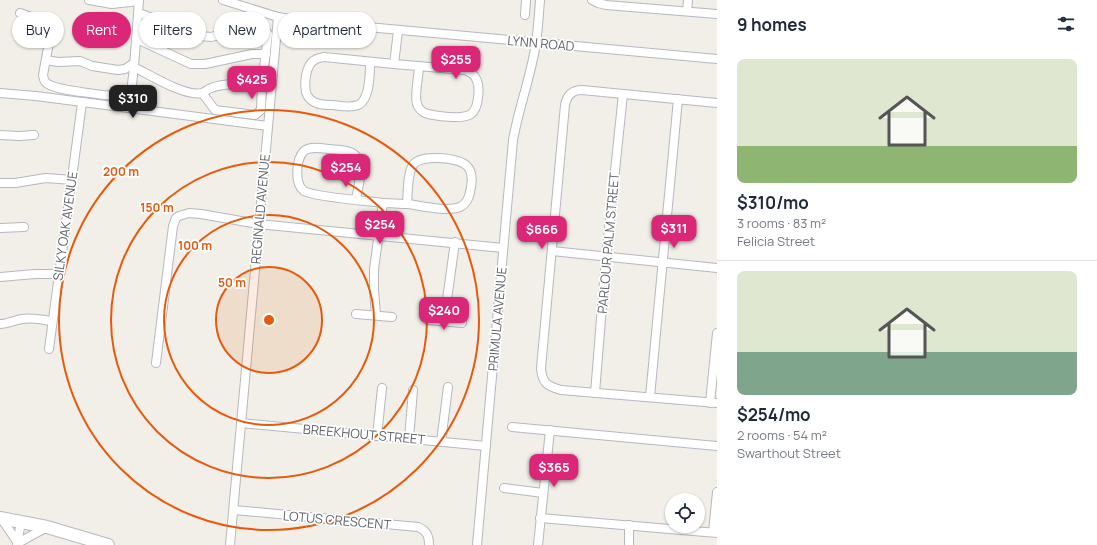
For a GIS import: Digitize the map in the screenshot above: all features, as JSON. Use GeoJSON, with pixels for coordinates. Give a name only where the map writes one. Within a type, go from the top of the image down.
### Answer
{"type":"FeatureCollection","features":[{"type":"Feature","properties":{"kind":"street"},"geometry":{"type":"LineString","coordinates":[[89,0],[112,4],[139,0],[139,12]]}},
{"type":"Feature","properties":{"kind":"street","name":"LYNN ROAD"},"geometry":{"type":"LineString","coordinates":[[223,0],[278,17]]}},
{"type":"Feature","properties":{"kind":"street"},"geometry":{"type":"LineString","coordinates":[[525,15],[526,0]]}},
{"type":"Feature","properties":{"kind":"street","name":"PRIMULA AVENUE"},"geometry":{"type":"LineString","coordinates":[[477,545],[513,140],[536,42],[540,0]]}},
{"type":"Feature","properties":{"kind":"street"},"geometry":{"type":"LineString","coordinates":[[592,0],[606,5],[717,14]]}},
{"type":"Feature","properties":{"kind":"street"},"geometry":{"type":"LineString","coordinates":[[687,11],[688,0]]}},
{"type":"Feature","properties":{"kind":"street"},"geometry":{"type":"LineString","coordinates":[[48,48],[43,76],[45,81],[52,87],[88,93],[120,96],[131,93],[139,13]]}},
{"type":"Feature","properties":{"kind":"street","name":"REGINALD AVENUE"},"geometry":{"type":"LineString","coordinates":[[230,545],[278,17]]}},
{"type":"Feature","properties":{"kind":"street"},"geometry":{"type":"LineString","coordinates":[[202,93],[214,110],[255,115],[261,110],[262,85],[268,34],[266,30],[260,26],[255,26],[211,37],[206,37]]}},
{"type":"Feature","properties":{"kind":"street","name":"LYNN ROAD"},"geometry":{"type":"LineString","coordinates":[[376,29],[717,59]]}},
{"type":"Feature","properties":{"kind":"street"},"geometry":{"type":"LineString","coordinates":[[394,64],[398,31]]}},
{"type":"Feature","properties":{"kind":"street"},"geometry":{"type":"LineString","coordinates":[[136,39],[191,64],[205,64],[252,54],[266,54]]}},
{"type":"Feature","properties":{"kind":"street"},"geometry":{"type":"LineString","coordinates":[[370,62],[367,93],[363,101],[358,105],[349,107],[319,104],[312,101],[308,97],[306,88],[308,70],[314,60],[324,57],[465,70],[471,72],[476,78],[478,87],[478,102],[475,110],[470,115],[464,117],[438,115],[426,113],[421,110],[416,100],[420,66]]}},
{"type":"Feature","properties":{"kind":"street"},"geometry":{"type":"LineString","coordinates":[[46,60],[58,62],[80,61],[92,66],[118,70],[134,65]]}},
{"type":"Feature","properties":{"kind":"street"},"geometry":{"type":"LineString","coordinates":[[134,65],[169,86],[186,92],[202,93],[210,88],[236,84],[262,85]]}},
{"type":"Feature","properties":{"kind":"street"},"geometry":{"type":"LineString","coordinates":[[717,103],[578,90],[571,93],[566,99],[541,368],[543,379],[546,384],[561,390],[714,403],[717,333]]}},
{"type":"Feature","properties":{"kind":"street"},"geometry":{"type":"LineString","coordinates":[[0,94],[36,96],[268,126]]}},
{"type":"Feature","properties":{"kind":"street","name":"PARLOUR PALM STREET"},"geometry":{"type":"LineString","coordinates":[[595,393],[606,257],[623,94]]}},
{"type":"Feature","properties":{"kind":"street"},"geometry":{"type":"LineString","coordinates":[[650,397],[678,99]]}},
{"type":"Feature","properties":{"kind":"street","name":"SILKY OAK AVENUE"},"geometry":{"type":"LineString","coordinates":[[49,349],[82,102]]}},
{"type":"Feature","properties":{"kind":"street"},"geometry":{"type":"LineString","coordinates":[[0,135],[34,135]]}},
{"type":"Feature","properties":{"kind":"street"},"geometry":{"type":"LineString","coordinates":[[356,199],[360,167],[354,154],[348,151],[325,148],[313,148],[304,152],[299,160],[298,179],[299,186],[304,191],[320,195],[383,203],[446,208],[460,206],[464,204],[470,194],[472,179],[470,170],[459,161],[428,158],[415,162],[411,169],[407,204]]}},
{"type":"Feature","properties":{"kind":"street"},"geometry":{"type":"LineString","coordinates":[[0,183],[15,183],[46,178],[72,180]]}},
{"type":"Feature","properties":{"kind":"street"},"geometry":{"type":"LineString","coordinates":[[376,315],[374,280],[383,203]]}},
{"type":"Feature","properties":{"kind":"street"},"geometry":{"type":"LineString","coordinates":[[156,363],[173,226],[176,218],[184,214],[189,213],[258,224],[455,242],[503,248]]}},
{"type":"Feature","properties":{"kind":"street"},"geometry":{"type":"LineString","coordinates":[[0,228],[24,227]]}},
{"type":"Feature","properties":{"kind":"street"},"geometry":{"type":"LineString","coordinates":[[444,321],[455,242]]}},
{"type":"Feature","properties":{"kind":"street"},"geometry":{"type":"LineString","coordinates":[[552,251],[717,268]]}},
{"type":"Feature","properties":{"kind":"street"},"geometry":{"type":"LineString","coordinates":[[0,277],[59,274]]}},
{"type":"Feature","properties":{"kind":"street"},"geometry":{"type":"LineString","coordinates":[[356,314],[392,317]]}},
{"type":"Feature","properties":{"kind":"street"},"geometry":{"type":"LineString","coordinates":[[0,324],[6,324],[27,318],[52,321]]}},
{"type":"Feature","properties":{"kind":"street"},"geometry":{"type":"LineString","coordinates":[[428,320],[462,323]]}},
{"type":"Feature","properties":{"kind":"street"},"geometry":{"type":"LineString","coordinates":[[441,442],[448,387]]}},
{"type":"Feature","properties":{"kind":"street"},"geometry":{"type":"LineString","coordinates":[[377,436],[382,388]]}},
{"type":"Feature","properties":{"kind":"street"},"geometry":{"type":"LineString","coordinates":[[409,439],[413,390]]}},
{"type":"Feature","properties":{"kind":"street","name":"BREEKHOUT STREET"},"geometry":{"type":"LineString","coordinates":[[241,423],[486,446]]}},
{"type":"Feature","properties":{"kind":"street"},"geometry":{"type":"LineString","coordinates":[[512,427],[717,446]]}},
{"type":"Feature","properties":{"kind":"street"},"geometry":{"type":"LineString","coordinates":[[538,545],[550,430]]}},
{"type":"Feature","properties":{"kind":"street"},"geometry":{"type":"LineString","coordinates":[[504,488],[543,492]]}},
{"type":"Feature","properties":{"kind":"street"},"geometry":{"type":"LineString","coordinates":[[540,518],[715,533],[717,492]]}},
{"type":"Feature","properties":{"kind":"street","name":"LOTUS CRESCENT"},"geometry":{"type":"LineString","coordinates":[[234,510],[411,526],[423,529],[426,532],[428,535],[429,545]]}},
{"type":"Feature","properties":{"kind":"street"},"geometry":{"type":"LineString","coordinates":[[1,518],[47,527],[108,545]]}},
{"type":"Feature","properties":{"kind":"street"},"geometry":{"type":"LineString","coordinates":[[1,518],[17,544]]}},
{"type":"Feature","properties":{"kind":"street"},"geometry":{"type":"LineString","coordinates":[[17,544],[22,522]]}},
{"type":"Feature","properties":{"kind":"street"},"geometry":{"type":"LineString","coordinates":[[629,525],[629,545]]}},
{"type":"Feature","properties":{"kind":"street"},"geometry":{"type":"LineString","coordinates":[[17,544],[47,527]]}}]}
